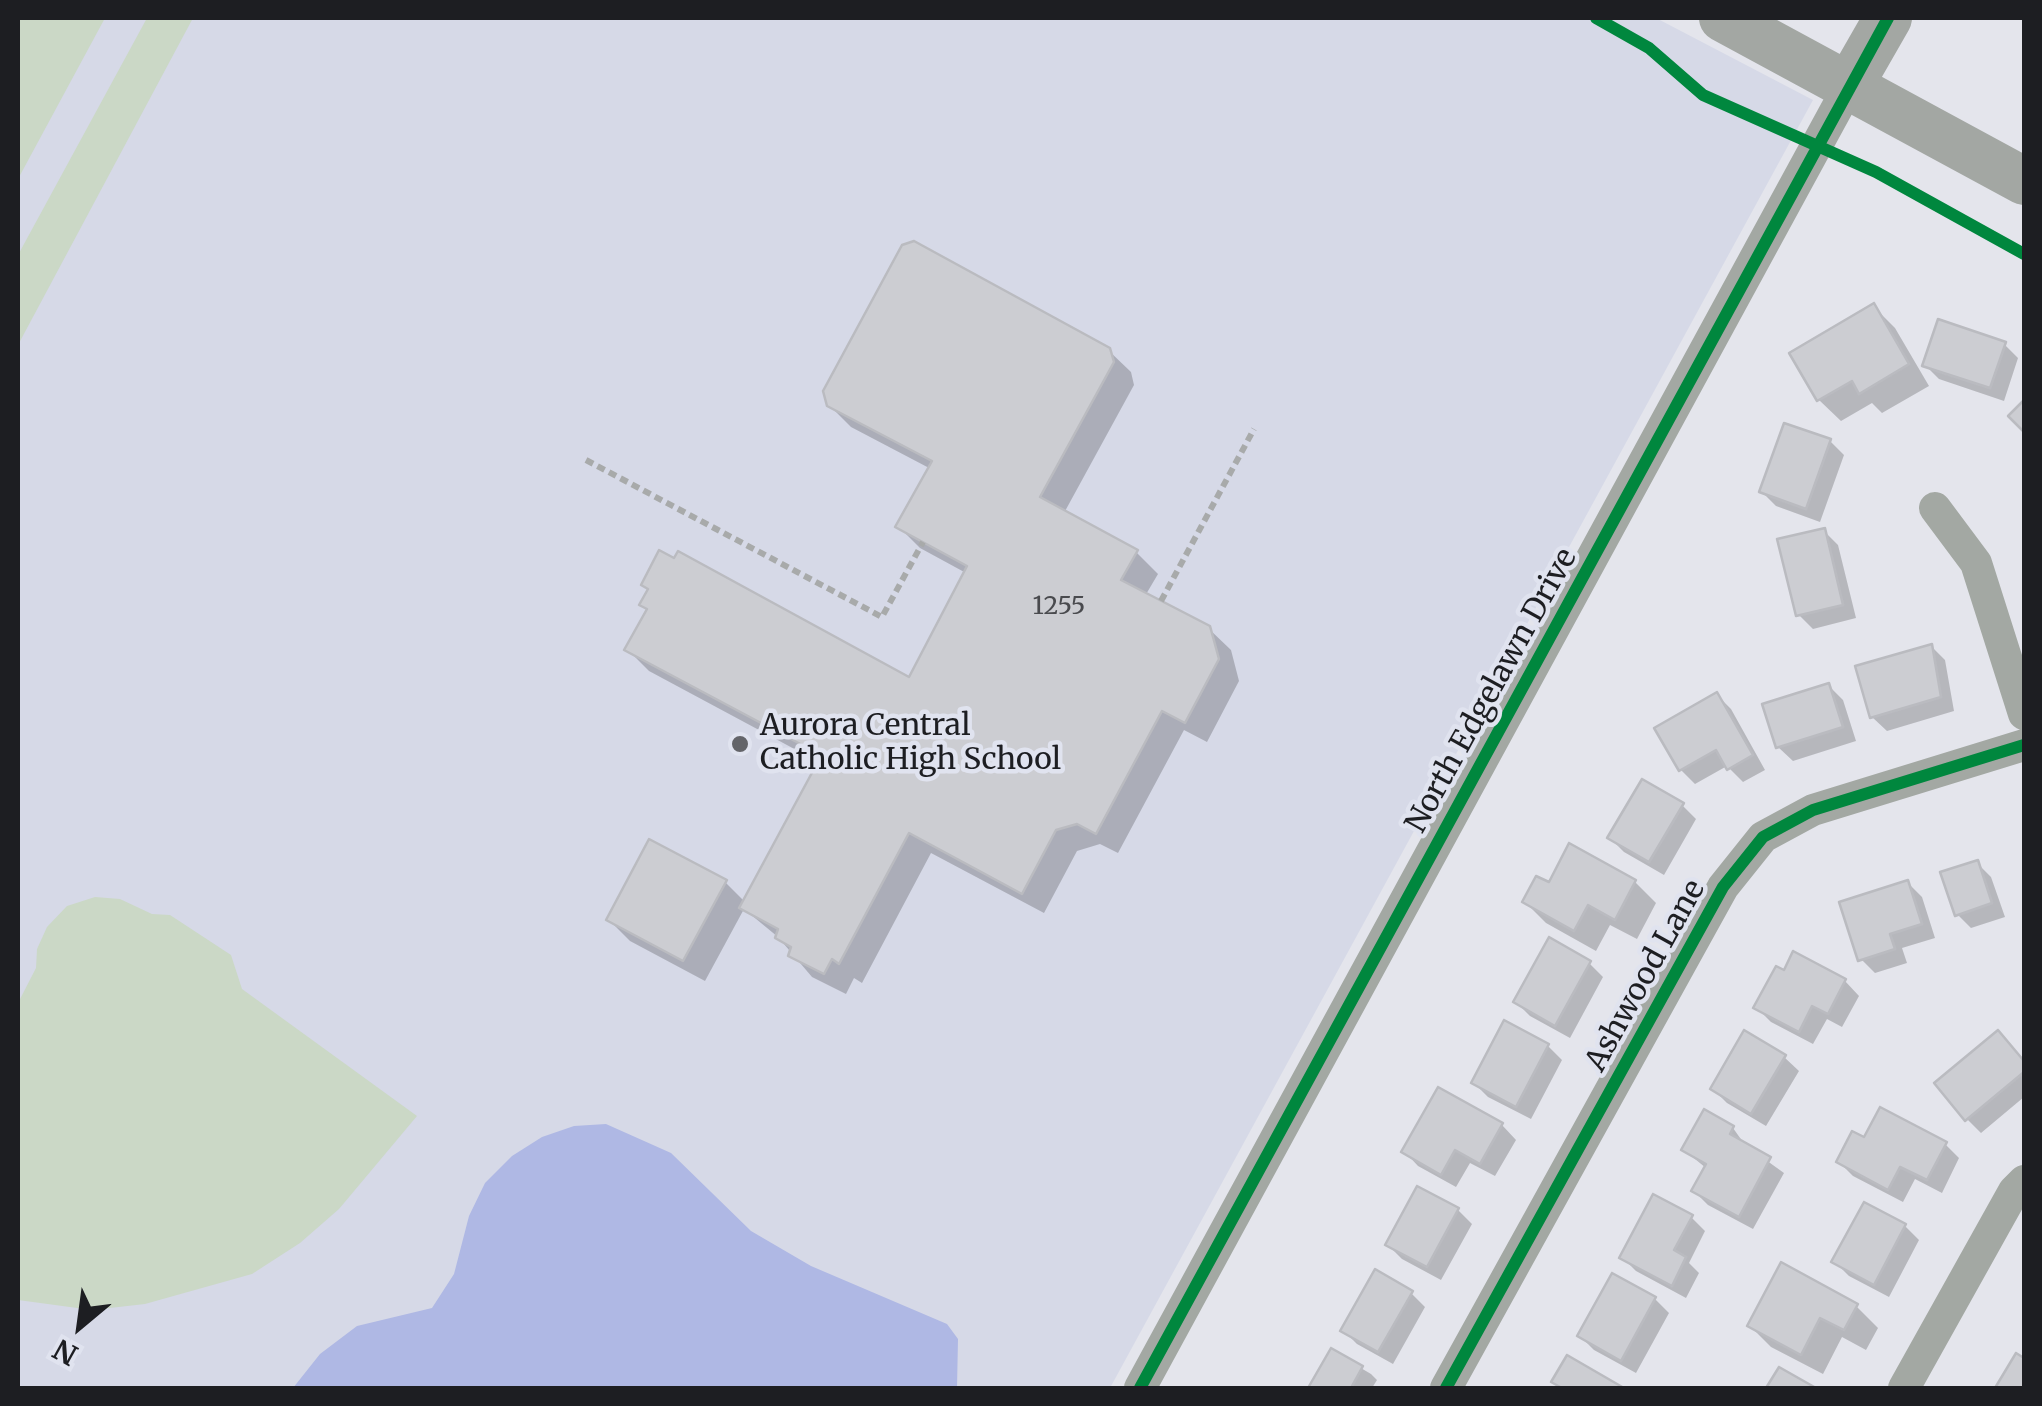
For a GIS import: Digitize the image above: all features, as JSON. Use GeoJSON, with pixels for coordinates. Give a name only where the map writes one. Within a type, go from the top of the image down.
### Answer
{"type":"FeatureCollection","features":[{"type":"Feature","properties":{"kind":"main road"},"geometry":{"type":"LineString","coordinates":[[1724,18],[2024,181]]}},
{"type":"Feature","properties":{"kind":"main road","name":"North Edgelawn Drive"},"geometry":{"type":"LineString","coordinates":[[1850,86],[1888,18]]}},
{"type":"Feature","properties":{"kind":"street","name":"North Edgelawn Drive"},"geometry":{"type":"LineString","coordinates":[[1140,1388],[1850,86]]}},
{"type":"Feature","properties":{"kind":"street"},"geometry":{"type":"LineString","coordinates":[[1935,508],[1976,563],[2024,714]]}},
{"type":"Feature","properties":{"kind":"street","name":"Ashwood Lane"},"geometry":{"type":"LineString","coordinates":[[1446,1388],[1723,887],[1763,838],[1813,810],[2024,745]]}},
{"type":"Feature","properties":{"kind":"street"},"geometry":{"type":"LineString","coordinates":[[1904,1388],[2014,1191],[2024,1181]]}},
{"type":"Feature","properties":{"kind":"path"},"geometry":{"type":"LineString","coordinates":[[1161,601],[1254,428]]}},
{"type":"Feature","properties":{"kind":"path"},"geometry":{"type":"LineString","coordinates":[[586,460],[882,618],[923,542]]}},
{"type":"Feature","properties":{"kind":"shaded area","name":"Aurora Central Catholic High School"},"geometry":{"type":"Polygon","coordinates":[[[18,18],[1656,18],[1813,100],[1110,1388],[18,1388],[18,18]]]}},
{"type":"Feature","properties":{"kind":"green space"},"geometry":{"type":"Polygon","coordinates":[[[18,18],[105,18],[18,179],[18,18]]]}},
{"type":"Feature","properties":{"kind":"green space"},"geometry":{"type":"Polygon","coordinates":[[[147,18],[193,18],[18,345],[18,255],[147,18]]]}},
{"type":"Feature","properties":{"kind":"green space"},"geometry":{"type":"Polygon","coordinates":[[[95,897],[120,899],[152,914],[170,915],[231,955],[242,989],[417,1116],[339,1209],[300,1243],[252,1274],[145,1304],[92,1310],[18,1300],[18,1003],[36,968],[37,949],[47,927],[67,906],[95,897]]]}},
{"type":"Feature","properties":{"kind":"water"},"geometry":{"type":"Polygon","coordinates":[[[606,1124],[671,1153],[751,1231],[811,1266],[947,1324],[958,1339],[957,1388],[293,1388],[320,1354],[357,1326],[432,1308],[454,1274],[469,1216],[485,1183],[512,1156],[542,1137],[574,1126],[606,1124]]]}},
{"type":"Feature","properties":{"kind":"building"},"geometry":{"type":"Polygon","coordinates":[[[914,241],[1110,348],[1114,362],[1040,497],[1138,550],[1121,580],[1210,626],[1219,659],[1185,723],[1162,711],[1096,834],[1077,824],[1056,830],[1022,894],[909,833],[839,964],[832,959],[824,974],[788,956],[791,947],[775,938],[778,929],[739,908],[814,769],[806,747],[624,650],[647,609],[639,605],[648,589],[641,585],[659,550],[674,558],[678,551],[909,677],[967,566],[895,527],[932,461],[827,406],[823,391],[902,245],[914,241]]]}},
{"type":"Feature","properties":{"kind":"building"},"geometry":{"type":"Polygon","coordinates":[[[1874,303],[1909,364],[1859,394],[1852,381],[1817,401],[1789,353],[1874,303]]]}},
{"type":"Feature","properties":{"kind":"building"},"geometry":{"type":"Polygon","coordinates":[[[1938,319],[2006,342],[1990,388],[1922,366],[1938,319]]]}},
{"type":"Feature","properties":{"kind":"building"},"geometry":{"type":"Polygon","coordinates":[[[2024,400],[2024,432],[2008,416],[2024,400]]]}},
{"type":"Feature","properties":{"kind":"building"},"geometry":{"type":"Polygon","coordinates":[[[1784,423],[1831,439],[1806,509],[1759,492],[1784,423]]]}},
{"type":"Feature","properties":{"kind":"building"},"geometry":{"type":"Polygon","coordinates":[[[1825,528],[1843,605],[1796,616],[1777,539],[1825,528]]]}},
{"type":"Feature","properties":{"kind":"building"},"geometry":{"type":"Polygon","coordinates":[[[1932,644],[1941,697],[1870,718],[1855,666],[1932,644]]]}},
{"type":"Feature","properties":{"kind":"building"},"geometry":{"type":"Polygon","coordinates":[[[1829,683],[1843,727],[1776,748],[1762,704],[1829,683]]]}},
{"type":"Feature","properties":{"kind":"building"},"geometry":{"type":"Polygon","coordinates":[[[1717,692],[1753,755],[1727,770],[1716,750],[1679,771],[1654,728],[1717,692]]]}},
{"type":"Feature","properties":{"kind":"building"},"geometry":{"type":"Polygon","coordinates":[[[1642,779],[1684,803],[1649,862],[1607,838],[1642,779]]]}},
{"type":"Feature","properties":{"kind":"building"},"geometry":{"type":"Polygon","coordinates":[[[649,839],[727,880],[683,961],[606,920],[649,839]]]}},
{"type":"Feature","properties":{"kind":"building"},"geometry":{"type":"Polygon","coordinates":[[[1569,843],[1636,880],[1615,920],[1588,905],[1574,931],[1522,902],[1536,876],[1549,882],[1569,843]]]}},
{"type":"Feature","properties":{"kind":"building"},"geometry":{"type":"Polygon","coordinates":[[[1978,860],[1992,903],[1955,916],[1940,872],[1978,860]]]}},
{"type":"Feature","properties":{"kind":"building"},"geometry":{"type":"Polygon","coordinates":[[[1908,880],[1922,924],[1890,934],[1895,949],[1858,961],[1839,902],[1908,880]]]}},
{"type":"Feature","properties":{"kind":"building"},"geometry":{"type":"Polygon","coordinates":[[[1549,937],[1591,961],[1555,1026],[1513,1002],[1549,937]]]}},
{"type":"Feature","properties":{"kind":"building"},"geometry":{"type":"Polygon","coordinates":[[[1793,951],[1846,979],[1828,1014],[1812,1006],[1799,1032],[1753,1008],[1776,966],[1784,970],[1793,951]]]}},
{"type":"Feature","properties":{"kind":"building"},"geometry":{"type":"Polygon","coordinates":[[[1504,1020],[1549,1044],[1516,1107],[1471,1083],[1504,1020]]]}},
{"type":"Feature","properties":{"kind":"building"},"geometry":{"type":"Polygon","coordinates":[[[1744,1030],[1786,1055],[1751,1114],[1710,1089],[1744,1030]]]}},
{"type":"Feature","properties":{"kind":"building"},"geometry":{"type":"Polygon","coordinates":[[[1998,1030],[2024,1061],[2024,1072],[1965,1121],[1934,1083],[1998,1030]]]}},
{"type":"Feature","properties":{"kind":"building"},"geometry":{"type":"Polygon","coordinates":[[[1438,1087],[1503,1123],[1480,1164],[1455,1150],[1441,1175],[1401,1152],[1438,1087]]]}},
{"type":"Feature","properties":{"kind":"building"},"geometry":{"type":"Polygon","coordinates":[[[1880,1107],[1947,1142],[1927,1180],[1900,1167],[1888,1190],[1836,1162],[1852,1131],[1864,1137],[1880,1107]]]}},
{"type":"Feature","properties":{"kind":"building"},"geometry":{"type":"Polygon","coordinates":[[[1704,1109],[1734,1126],[1730,1134],[1771,1157],[1739,1217],[1691,1191],[1706,1164],[1681,1150],[1704,1109]]]}},
{"type":"Feature","properties":{"kind":"building"},"geometry":{"type":"Polygon","coordinates":[[[1417,1186],[1459,1208],[1427,1267],[1385,1245],[1417,1186]]]}},
{"type":"Feature","properties":{"kind":"building"},"geometry":{"type":"Polygon","coordinates":[[[1653,1194],[1693,1215],[1674,1250],[1686,1257],[1672,1286],[1619,1258],[1653,1194]]]}},
{"type":"Feature","properties":{"kind":"building"},"geometry":{"type":"Polygon","coordinates":[[[1864,1202],[1906,1224],[1874,1285],[1831,1262],[1864,1202]]]}},
{"type":"Feature","properties":{"kind":"building"},"geometry":{"type":"Polygon","coordinates":[[[1781,1262],[1858,1304],[1844,1330],[1820,1318],[1801,1355],[1747,1326],[1781,1262]]]}},
{"type":"Feature","properties":{"kind":"building"},"geometry":{"type":"Polygon","coordinates":[[[1375,1269],[1413,1291],[1378,1352],[1340,1331],[1375,1269]]]}},
{"type":"Feature","properties":{"kind":"building"},"geometry":{"type":"Polygon","coordinates":[[[1612,1273],[1656,1297],[1621,1361],[1577,1336],[1612,1273]]]}},
{"type":"Feature","properties":{"kind":"building"},"geometry":{"type":"Polygon","coordinates":[[[1331,1348],[1363,1366],[1352,1386],[1355,1388],[1308,1388],[1331,1348]]]}},
{"type":"Feature","properties":{"kind":"building"},"geometry":{"type":"Polygon","coordinates":[[[2016,1353],[2024,1358],[2024,1388],[1995,1388],[2016,1353]]]}},
{"type":"Feature","properties":{"kind":"building"},"geometry":{"type":"Polygon","coordinates":[[[1567,1355],[1624,1388],[1562,1388],[1551,1382],[1567,1355]]]}},
{"type":"Feature","properties":{"kind":"building"},"geometry":{"type":"Polygon","coordinates":[[[1779,1367],[1816,1388],[1766,1388],[1779,1367]]]}},
{"type":"Feature","properties":{"kind":"cycle path"},"geometry":{"type":"LineString","coordinates":[[1596,18],[1649,48],[1703,95],[1876,172],[2024,254]]}},
{"type":"Feature","properties":{"kind":"cycle path"},"geometry":{"type":"LineString","coordinates":[[1140,1388],[1888,18]]}},
{"type":"Feature","properties":{"kind":"cycle path"},"geometry":{"type":"LineString","coordinates":[[1446,1388],[1723,887],[1763,837],[1813,810],[2024,745]]}},
{"type":"Feature","properties":{"kind":"place","name":"Aurora Central Catholic High School"},"geometry":{"type":"Point","coordinates":[740,744]}}]}
